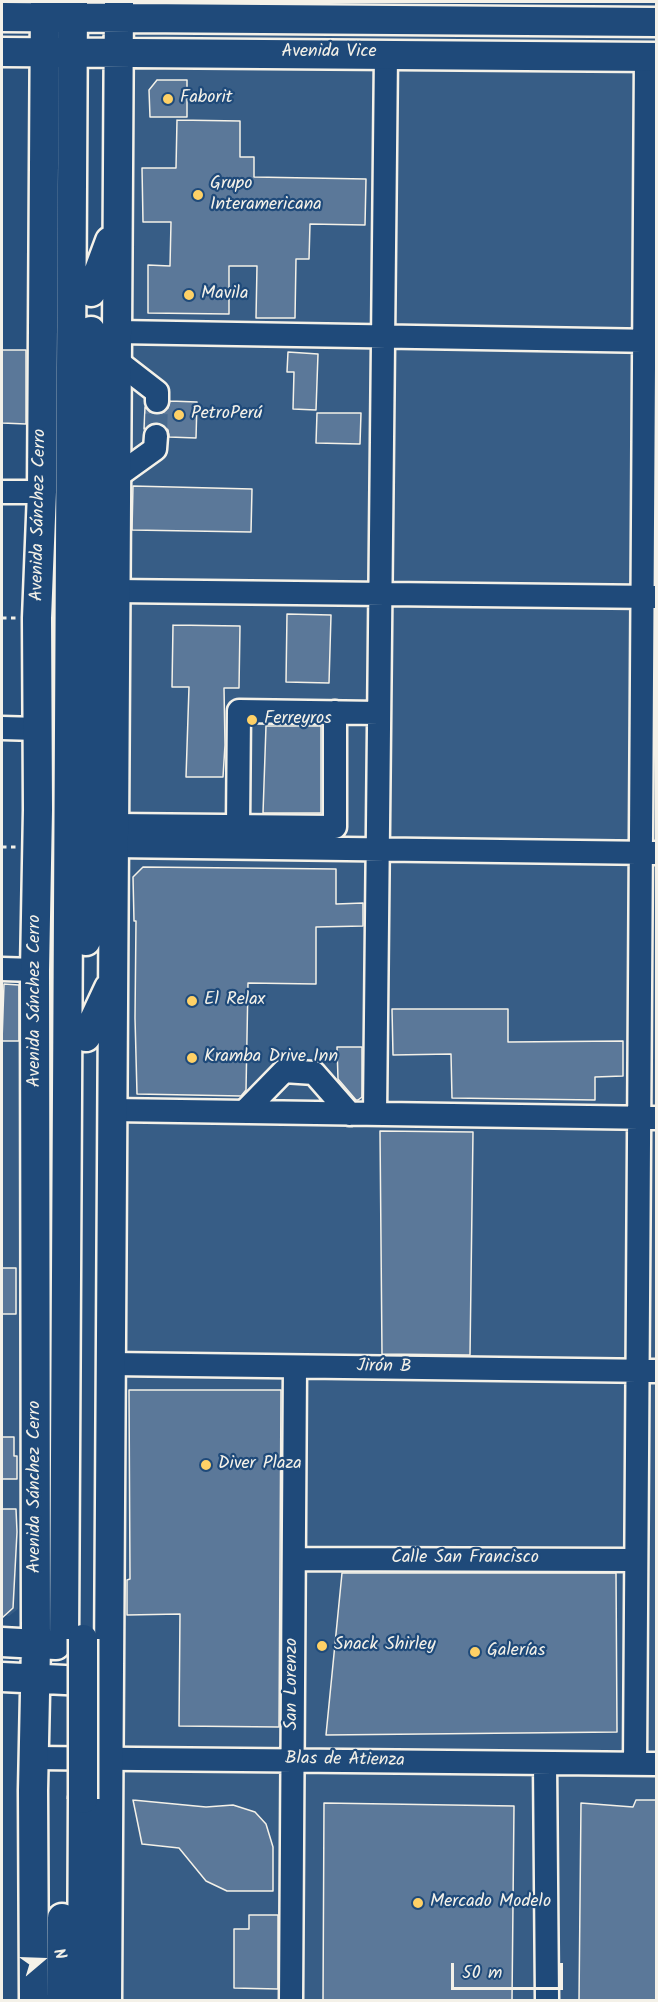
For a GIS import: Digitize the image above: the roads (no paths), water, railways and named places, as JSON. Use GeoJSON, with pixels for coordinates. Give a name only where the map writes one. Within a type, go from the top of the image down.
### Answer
{"type":"FeatureCollection","features":[{"type":"Feature","properties":{"kind":"main road","name":"Avenida Vice"},"geometry":{"type":"LineString","coordinates":[[2,17],[69,10],[119,10],[657,22]]}},
{"type":"Feature","properties":{"kind":"main road","name":"Avenida Sánchez Cerro"},"geometry":{"type":"LineString","coordinates":[[34,2001],[35,970],[37,618],[42,492],[44,52],[69,10]]}},
{"type":"Feature","properties":{"kind":"main road","name":"Avenida Sánchez Cerro"},"geometry":{"type":"LineString","coordinates":[[69,10],[81,52],[91,292],[85,1642]]}},
{"type":"Feature","properties":{"kind":"main road","name":"Avenida Sánchez Cerro"},"geometry":{"type":"LineString","coordinates":[[62,2001],[73,1799],[85,1642],[111,1364],[119,10]]}},
{"type":"Feature","properties":{"kind":"main road"},"geometry":{"type":"LineString","coordinates":[[554,21],[554,56]]}},
{"type":"Feature","properties":{"kind":"main road","name":"Avenida Vice"},"geometry":{"type":"LineString","coordinates":[[2,52],[651,57]]}},
{"type":"Feature","properties":{"kind":"main road","name":"Avenida Sánchez Cerro"},"geometry":{"type":"LineString","coordinates":[[81,52],[72,237],[67,820],[85,1642],[109,1682],[107,2001]]}},
{"type":"Feature","properties":{"kind":"main road"},"geometry":{"type":"LineString","coordinates":[[91,292],[117,222]]}},
{"type":"Feature","properties":{"kind":"main road"},"geometry":{"type":"LineString","coordinates":[[43,299],[72,237]]}},
{"type":"Feature","properties":{"kind":"main road"},"geometry":{"type":"LineString","coordinates":[[91,443],[105,542],[115,563]]}},
{"type":"Feature","properties":{"kind":"main road"},"geometry":{"type":"LineString","coordinates":[[86,1037],[113,981]]}},
{"type":"Feature","properties":{"kind":"main road"},"geometry":{"type":"LineString","coordinates":[[2,1642],[36,1645],[85,1642]]}},
{"type":"Feature","properties":{"kind":"main road"},"geometry":{"type":"LineString","coordinates":[[2,1677],[109,1682]]}},
{"type":"Feature","properties":{"kind":"main road","name":"Avenida Sánchez Cerro"},"geometry":{"type":"LineString","coordinates":[[73,1799],[82,2001]]}},
{"type":"Feature","properties":{"kind":"street"},"geometry":{"type":"LineString","coordinates":[[375,1114],[386,54]]}},
{"type":"Feature","properties":{"kind":"street"},"geometry":{"type":"LineString","coordinates":[[646,1764],[636,1560],[647,1371],[651,57]]}},
{"type":"Feature","properties":{"kind":"street"},"geometry":{"type":"LineString","coordinates":[[117,332],[650,341]]}},
{"type":"Feature","properties":{"kind":"street"},"geometry":{"type":"LineString","coordinates":[[117,361],[157,392],[157,401]]}},
{"type":"Feature","properties":{"kind":"street"},"geometry":{"type":"LineString","coordinates":[[116,477],[155,449],[156,436]]}},
{"type":"Feature","properties":{"kind":"street"},"geometry":{"type":"LineString","coordinates":[[2,492],[42,492]]}},
{"type":"Feature","properties":{"kind":"street"},"geometry":{"type":"LineString","coordinates":[[115,591],[649,597]]}},
{"type":"Feature","properties":{"kind":"street"},"geometry":{"type":"LineString","coordinates":[[238,826],[239,711],[379,713]]}},
{"type":"Feature","properties":{"kind":"street"},"geometry":{"type":"LineString","coordinates":[[114,835],[238,826],[335,827],[335,712]]}},
{"type":"Feature","properties":{"kind":"street"},"geometry":{"type":"LineString","coordinates":[[2,728],[38,729]]}},
{"type":"Feature","properties":{"kind":"street"},"geometry":{"type":"LineString","coordinates":[[114,835],[378,849],[649,853]]}},
{"type":"Feature","properties":{"kind":"street"},"geometry":{"type":"LineString","coordinates":[[2,969],[35,970]]}},
{"type":"Feature","properties":{"kind":"street"},"geometry":{"type":"LineString","coordinates":[[244,1112],[284,1071],[314,1073],[350,1114]]}},
{"type":"Feature","properties":{"kind":"street"},"geometry":{"type":"LineString","coordinates":[[112,1110],[648,1118]]}},
{"type":"Feature","properties":{"kind":"street","name":"Jirón B"},"geometry":{"type":"LineString","coordinates":[[111,1364],[647,1371]]}},
{"type":"Feature","properties":{"kind":"street","name":"San Lorenzo"},"geometry":{"type":"LineString","coordinates":[[291,2001],[295,1367]]}},
{"type":"Feature","properties":{"kind":"street","name":"Calle San Francisco"},"geometry":{"type":"LineString","coordinates":[[294,1559],[636,1560]]}},
{"type":"Feature","properties":{"kind":"street","name":"Blas de Atienza"},"geometry":{"type":"LineString","coordinates":[[34,1758],[646,1764]]}},
{"type":"Feature","properties":{"kind":"street"},"geometry":{"type":"LineString","coordinates":[[545,1763],[547,2001]]}},
{"type":"Feature","properties":{"kind":"tunnel"},"geometry":{"type":"LineString","coordinates":[[156,436],[157,401]]}},
{"type":"Feature","properties":{"kind":"place","name":"Faborit"},"geometry":{"type":"Point","coordinates":[168,99]}},
{"type":"Feature","properties":{"kind":"place","name":"Grupo Interamericana"},"geometry":{"type":"Point","coordinates":[198,195]}},
{"type":"Feature","properties":{"kind":"place","name":"Mavila"},"geometry":{"type":"Point","coordinates":[189,295]}},
{"type":"Feature","properties":{"kind":"place","name":"PetroPerú"},"geometry":{"type":"Point","coordinates":[179,415]}},
{"type":"Feature","properties":{"kind":"place","name":"Ferreyros"},"geometry":{"type":"Point","coordinates":[252,720]}},
{"type":"Feature","properties":{"kind":"place","name":"El Relax"},"geometry":{"type":"Point","coordinates":[192,1001]}},
{"type":"Feature","properties":{"kind":"place","name":"Kramba Drive Inn"},"geometry":{"type":"Point","coordinates":[192,1058]}},
{"type":"Feature","properties":{"kind":"place","name":"Diver Plaza"},"geometry":{"type":"Point","coordinates":[206,1465]}},
{"type":"Feature","properties":{"kind":"place","name":"Snack Shirley"},"geometry":{"type":"Point","coordinates":[322,1646]}},
{"type":"Feature","properties":{"kind":"place","name":"Galerías"},"geometry":{"type":"Point","coordinates":[475,1652]}},
{"type":"Feature","properties":{"kind":"place","name":"Mercado Modelo"},"geometry":{"type":"Point","coordinates":[418,1903]}}]}
